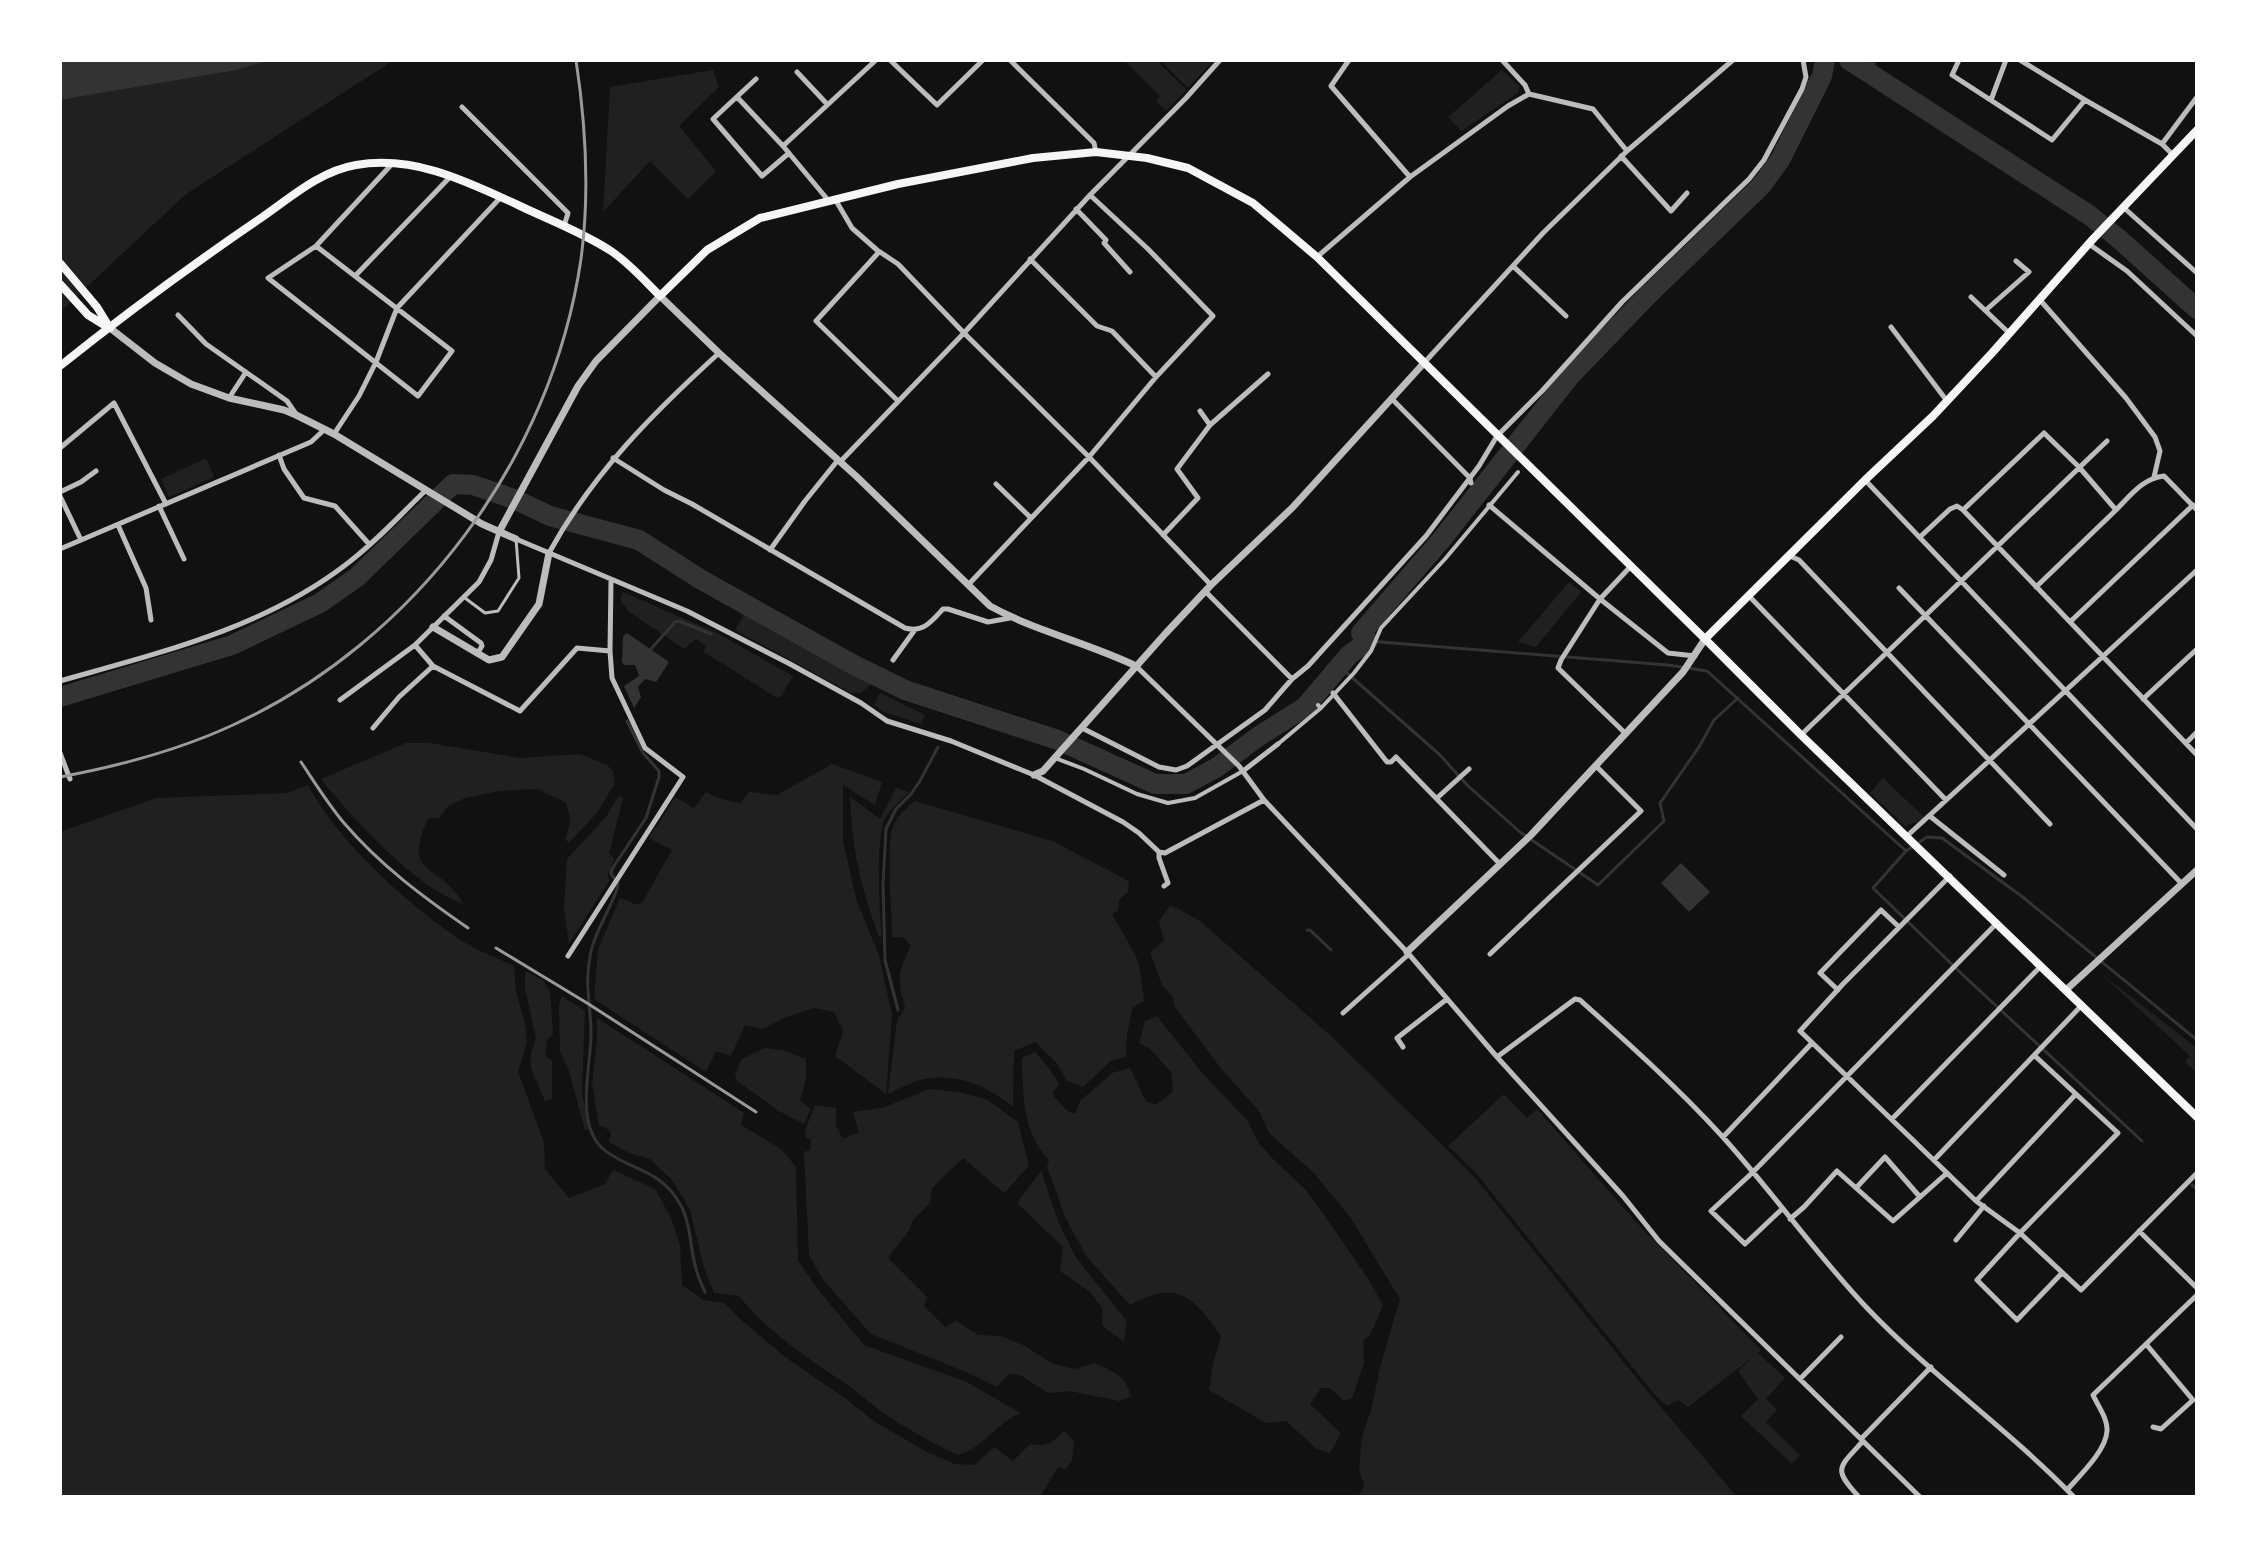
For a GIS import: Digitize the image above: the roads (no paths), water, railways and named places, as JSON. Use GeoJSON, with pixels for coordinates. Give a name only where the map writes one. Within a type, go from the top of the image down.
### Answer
{"type":"FeatureCollection","features":[{"type":"Feature","properties":{"kind":"main road"},"geometry":{"type":"LineString","coordinates":[[1705,639],[1947,401],[2120,209],[2197,130]]}},
{"type":"Feature","properties":{"kind":"main road"},"geometry":{"type":"LineString","coordinates":[[60,366],[204,256],[321,177],[356,165],[393,163],[420,166],[501,197],[614,253],[660,296],[707,250],[760,218],[831,199],[1033,158],[1096,152],[1128,155],[1188,168],[1253,203],[1317,257],[1801,735],[2197,1117]]}},
{"type":"Feature","properties":{"kind":"main road"},"geometry":{"type":"LineString","coordinates":[[60,263],[91,299],[110,328]]}},
{"type":"Feature","properties":{"kind":"main road"},"geometry":{"type":"LineString","coordinates":[[60,284],[88,315],[110,328]]}},
{"type":"Feature","properties":{"kind":"street"},"geometry":{"type":"LineString","coordinates":[[783,146],[876,60]]}},
{"type":"Feature","properties":{"kind":"street"},"geometry":{"type":"LineString","coordinates":[[890,60],[937,105],[983,60]]}},
{"type":"Feature","properties":{"kind":"street"},"geometry":{"type":"LineString","coordinates":[[1010,60],[1094,143],[1096,152]]}},
{"type":"Feature","properties":{"kind":"street"},"geometry":{"type":"LineString","coordinates":[[770,550],[839,461],[964,333],[1076,209],[1220,60]]}},
{"type":"Feature","properties":{"kind":"street"},"geometry":{"type":"LineString","coordinates":[[1349,60],[1331,86],[1410,177]]}},
{"type":"Feature","properties":{"kind":"street"},"geometry":{"type":"LineString","coordinates":[[1502,60],[1525,85],[1529,94]]}},
{"type":"Feature","properties":{"kind":"street"},"geometry":{"type":"LineString","coordinates":[[1034,775],[1043,771],[1208,588],[1292,508],[1513,266],[1621,156],[1733,60]]}},
{"type":"Feature","properties":{"kind":"street"},"geometry":{"type":"LineString","coordinates":[[1081,730],[1159,767],[1176,770],[1187,766],[1265,710],[1426,536],[1499,438],[1622,302],[1749,179],[1764,160],[1802,89],[1806,77],[1803,60]]}},
{"type":"Feature","properties":{"kind":"street"},"geometry":{"type":"LineString","coordinates":[[1959,60],[1952,75],[2052,140],[2085,100]]}},
{"type":"Feature","properties":{"kind":"street"},"geometry":{"type":"LineString","coordinates":[[1991,100],[2006,60]]}},
{"type":"Feature","properties":{"kind":"street"},"geometry":{"type":"LineString","coordinates":[[2020,60],[2162,144],[2173,155]]}},
{"type":"Feature","properties":{"kind":"street"},"geometry":{"type":"LineString","coordinates":[[797,72],[827,104]]}},
{"type":"Feature","properties":{"kind":"street"},"geometry":{"type":"LineString","coordinates":[[756,79],[713,119],[762,176],[789,153]]}},
{"type":"Feature","properties":{"kind":"street"},"geometry":{"type":"LineString","coordinates":[[1317,257],[1410,177],[1529,94],[1593,109],[1627,151]]}},
{"type":"Feature","properties":{"kind":"street"},"geometry":{"type":"LineString","coordinates":[[737,97],[831,199],[852,228],[898,264],[1089,457],[1292,679]]}},
{"type":"Feature","properties":{"kind":"street"},"geometry":{"type":"LineString","coordinates":[[2162,144],[2197,97]]}},
{"type":"Feature","properties":{"kind":"street"},"geometry":{"type":"LineString","coordinates":[[462,107],[568,213],[564,227]]}},
{"type":"Feature","properties":{"kind":"street"},"geometry":{"type":"LineString","coordinates":[[1621,156],[1671,211],[1687,193]]}},
{"type":"Feature","properties":{"kind":"street"},"geometry":{"type":"LineString","coordinates":[[316,246],[452,351],[418,396],[268,278],[316,246],[393,163]]}},
{"type":"Feature","properties":{"kind":"street"},"geometry":{"type":"LineString","coordinates":[[355,276],[451,176]]}},
{"type":"Feature","properties":{"kind":"street"},"geometry":{"type":"LineString","coordinates":[[968,585],[1089,457],[1156,377],[1213,316],[1090,195]]}},
{"type":"Feature","properties":{"kind":"street"},"geometry":{"type":"LineString","coordinates":[[334,434],[359,396],[376,362],[397,308],[501,197]]}},
{"type":"Feature","properties":{"kind":"street"},"geometry":{"type":"LineString","coordinates":[[1076,209],[1106,240],[1104,243],[1130,272]]}},
{"type":"Feature","properties":{"kind":"street"},"geometry":{"type":"LineString","coordinates":[[2120,209],[2197,273]]}},
{"type":"Feature","properties":{"kind":"street"},"geometry":{"type":"LineString","coordinates":[[2091,241],[2197,336]]}},
{"type":"Feature","properties":{"kind":"street"},"geometry":{"type":"LineString","coordinates":[[879,252],[816,321],[898,401]]}},
{"type":"Feature","properties":{"kind":"street"},"geometry":{"type":"LineString","coordinates":[[1030,259],[1097,326],[1112,331],[1156,377]]}},
{"type":"Feature","properties":{"kind":"street"},"geometry":{"type":"LineString","coordinates":[[1986,310],[2029,272],[2016,261]]}},
{"type":"Feature","properties":{"kind":"street"},"geometry":{"type":"LineString","coordinates":[[1513,266],[1566,316]]}},
{"type":"Feature","properties":{"kind":"street"},"geometry":{"type":"LineString","coordinates":[[340,700],[415,645],[479,582],[491,560],[499,532],[578,386],[596,361],[660,296],[990,606],[1011,618],[1104,651],[1136,666],[1241,768],[1264,800],[1408,953],[1623,1196],[1659,1241],[1920,1497]]}},
{"type":"Feature","properties":{"kind":"street"},"geometry":{"type":"LineString","coordinates":[[1971,297],[2009,333]]}},
{"type":"Feature","properties":{"kind":"street"},"geometry":{"type":"LineString","coordinates":[[2039,300],[2126,398],[2155,437],[2160,451],[2154,477]]}},
{"type":"Feature","properties":{"kind":"street"},"geometry":{"type":"LineString","coordinates":[[178,315],[206,344],[287,401],[296,415]]}},
{"type":"Feature","properties":{"kind":"street"},"geometry":{"type":"LineString","coordinates":[[1891,327],[1947,401]]}},
{"type":"Feature","properties":{"kind":"street"},"geometry":{"type":"LineString","coordinates":[[110,328],[141,353],[191,384],[229,398],[284,410],[325,429],[499,532],[687,611],[861,703],[887,721],[951,741],[1034,775],[1123,822],[1159,852],[1165,853],[1264,800]]}},
{"type":"Feature","properties":{"kind":"street"},"geometry":{"type":"LineString","coordinates":[[433,627],[489,660],[502,657],[539,604],[549,553],[580,502],[613,458],[666,401],[719,353]]}},
{"type":"Feature","properties":{"kind":"street"},"geometry":{"type":"LineString","coordinates":[[229,398],[246,372]]}},
{"type":"Feature","properties":{"kind":"street"},"geometry":{"type":"LineString","coordinates":[[1163,535],[1198,498],[1177,469],[1210,425],[1268,374]]}},
{"type":"Feature","properties":{"kind":"street"},"geometry":{"type":"LineString","coordinates":[[1392,399],[1470,480]]}},
{"type":"Feature","properties":{"kind":"street"},"geometry":{"type":"LineString","coordinates":[[60,448],[114,403],[166,504]]}},
{"type":"Feature","properties":{"kind":"street"},"geometry":{"type":"LineString","coordinates":[[1200,411],[1210,425]]}},
{"type":"Feature","properties":{"kind":"street"},"geometry":{"type":"LineString","coordinates":[[60,549],[311,442],[325,429]]}},
{"type":"Feature","properties":{"kind":"street"},"geometry":{"type":"LineString","coordinates":[[1963,510],[2044,433],[2116,510]]}},
{"type":"Feature","properties":{"kind":"street"},"geometry":{"type":"LineString","coordinates":[[1801,735],[2107,441]]}},
{"type":"Feature","properties":{"kind":"street"},"geometry":{"type":"LineString","coordinates":[[279,455],[284,469],[304,498],[335,506],[369,544]]}},
{"type":"Feature","properties":{"kind":"street"},"geometry":{"type":"LineString","coordinates":[[613,458],[914,631]]}},
{"type":"Feature","properties":{"kind":"street"},"geometry":{"type":"LineString","coordinates":[[81,540],[60,494],[96,471]]}},
{"type":"Feature","properties":{"kind":"street"},"geometry":{"type":"LineString","coordinates":[[1056,756],[1137,794],[1168,803],[1195,798],[1278,744],[1344,684],[1371,651],[1381,628],[1445,559],[1518,472]]}},
{"type":"Feature","properties":{"kind":"street"},"geometry":{"type":"LineString","coordinates":[[2036,587],[2145,481],[2164,476],[2195,507],[2070,622]]}},
{"type":"Feature","properties":{"kind":"street"},"geometry":{"type":"LineString","coordinates":[[1865,480],[2197,829]]}},
{"type":"Feature","properties":{"kind":"street"},"geometry":{"type":"LineString","coordinates":[[996,484],[1031,518]]}},
{"type":"Feature","properties":{"kind":"street"},"geometry":{"type":"LineString","coordinates":[[60,681],[161,653],[261,616],[315,587],[346,565],[427,492]]}},
{"type":"Feature","properties":{"kind":"street"},"geometry":{"type":"LineString","coordinates":[[1489,503],[1668,653],[1694,658]]}},
{"type":"Feature","properties":{"kind":"street"},"geometry":{"type":"LineString","coordinates":[[159,506],[184,559]]}},
{"type":"Feature","properties":{"kind":"street"},"geometry":{"type":"LineString","coordinates":[[1920,537],[1950,509],[1957,506],[1963,510],[2197,755]]}},
{"type":"Feature","properties":{"kind":"street"},"geometry":{"type":"LineString","coordinates":[[118,525],[146,588],[151,620]]}},
{"type":"Feature","properties":{"kind":"street"},"geometry":{"type":"LineString","coordinates":[[1789,555],[1799,560],[2050,824]]}},
{"type":"Feature","properties":{"kind":"street"},"geometry":{"type":"LineString","coordinates":[[1626,734],[1558,668],[1600,599],[1631,566]]}},
{"type":"Feature","properties":{"kind":"street"},"geometry":{"type":"LineString","coordinates":[[1907,836],[2197,570]]}},
{"type":"Feature","properties":{"kind":"street"},"geometry":{"type":"LineString","coordinates":[[568,956],[683,777],[645,748],[612,678],[611,581]]}},
{"type":"Feature","properties":{"kind":"street"},"geometry":{"type":"LineString","coordinates":[[1899,588],[2182,884]]}},
{"type":"Feature","properties":{"kind":"street"},"geometry":{"type":"LineString","coordinates":[[1749,596],[1946,800]]}},
{"type":"Feature","properties":{"kind":"street"},"geometry":{"type":"LineString","coordinates":[[893,660],[914,631],[929,625],[943,609],[988,622],[1011,618]]}},
{"type":"Feature","properties":{"kind":"street"},"geometry":{"type":"LineString","coordinates":[[444,616],[481,643],[477,654]]}},
{"type":"Feature","properties":{"kind":"street"},"geometry":{"type":"LineString","coordinates":[[1343,1013],[1501,865],[1683,672],[1705,639]]}},
{"type":"Feature","properties":{"kind":"street"},"geometry":{"type":"LineString","coordinates":[[415,645],[433,666],[520,711],[577,648],[610,651]]}},
{"type":"Feature","properties":{"kind":"street"},"geometry":{"type":"LineString","coordinates":[[2143,699],[2197,649]]}},
{"type":"Feature","properties":{"kind":"street"},"geometry":{"type":"LineString","coordinates":[[373,728],[399,697],[433,666]]}},
{"type":"Feature","properties":{"kind":"street"},"geometry":{"type":"LineString","coordinates":[[1333,693],[1387,762],[1396,757],[1501,865]]}},
{"type":"Feature","properties":{"kind":"street"},"geometry":{"type":"LineString","coordinates":[[2186,743],[2197,732]]}},
{"type":"Feature","properties":{"kind":"street"},"geometry":{"type":"LineString","coordinates":[[61,756],[70,779]]}},
{"type":"Feature","properties":{"kind":"street"},"geometry":{"type":"LineString","coordinates":[[1490,954],[1641,811],[1596,766]]}},
{"type":"Feature","properties":{"kind":"street"},"geometry":{"type":"LineString","coordinates":[[1437,798],[1469,769]]}},
{"type":"Feature","properties":{"kind":"street"},"geometry":{"type":"LineString","coordinates":[[1931,817],[2004,875]]}},
{"type":"Feature","properties":{"kind":"street"},"geometry":{"type":"LineString","coordinates":[[1159,852],[1168,883],[1164,886]]}},
{"type":"Feature","properties":{"kind":"street"},"geometry":{"type":"LineString","coordinates":[[2067,989],[2197,870]]}},
{"type":"Feature","properties":{"kind":"street"},"geometry":{"type":"LineString","coordinates":[[1950,876],[1800,1031],[1976,1201],[2020,1233],[2081,1290],[2197,1173]]}},
{"type":"Feature","properties":{"kind":"street"},"geometry":{"type":"LineString","coordinates":[[1838,990],[1820,973],[1830,962],[1881,910],[1900,925]]}},
{"type":"Feature","properties":{"kind":"street"},"geometry":{"type":"LineString","coordinates":[[1782,1209],[1745,1244],[1711,1211],[1998,922]]}},
{"type":"Feature","properties":{"kind":"street"},"geometry":{"type":"LineString","coordinates":[[1892,1119],[2041,965]]}},
{"type":"Feature","properties":{"kind":"street"},"geometry":{"type":"LineString","coordinates":[[1403,1047],[1397,1038],[1447,999]]}},
{"type":"Feature","properties":{"kind":"street"},"geometry":{"type":"LineString","coordinates":[[1497,1057],[1575,999],[1580,1000],[1665,1076],[1723,1137],[1825,1262],[1870,1310],[2074,1497]]}},
{"type":"Feature","properties":{"kind":"street"},"geometry":{"type":"LineString","coordinates":[[1934,1160],[2082,1005]]}},
{"type":"Feature","properties":{"kind":"street"},"geometry":{"type":"LineString","coordinates":[[1723,1137],[1812,1043]]}},
{"type":"Feature","properties":{"kind":"street"},"geometry":{"type":"LineString","coordinates":[[2036,1055],[2118,1133],[1977,1280],[2017,1320],[2062,1273]]}},
{"type":"Feature","properties":{"kind":"street"},"geometry":{"type":"LineString","coordinates":[[1976,1201],[2076,1094]]}},
{"type":"Feature","properties":{"kind":"street"},"geometry":{"type":"LineString","coordinates":[[1856,1188],[1885,1157],[1920,1197]]}},
{"type":"Feature","properties":{"kind":"street"},"geometry":{"type":"LineString","coordinates":[[1790,1219],[1837,1171],[1893,1221],[1947,1173]]}},
{"type":"Feature","properties":{"kind":"street"},"geometry":{"type":"LineString","coordinates":[[1956,1240],[1984,1206]]}},
{"type":"Feature","properties":{"kind":"street"},"geometry":{"type":"LineString","coordinates":[[2139,1231],[2197,1288]]}},
{"type":"Feature","properties":{"kind":"street"},"geometry":{"type":"LineString","coordinates":[[2067,1490],[2094,1459],[2108,1433],[2106,1421],[2093,1395],[2197,1295]]}},
{"type":"Feature","properties":{"kind":"street"},"geometry":{"type":"LineString","coordinates":[[1800,1379],[1841,1337]]}},
{"type":"Feature","properties":{"kind":"street"},"geometry":{"type":"LineString","coordinates":[[2146,1344],[2193,1400],[2161,1429],[2153,1427]]}},
{"type":"Feature","properties":{"kind":"street"},"geometry":{"type":"LineString","coordinates":[[1859,1497],[1843,1480],[1841,1469],[1844,1463],[1931,1367]]}},
{"type":"Feature","properties":{"kind":"lane"},"geometry":{"type":"LineString","coordinates":[[464,597],[485,613],[498,611],[519,578],[516,539]]}},
{"type":"Feature","properties":{"kind":"waterway"},"geometry":{"type":"LineString","coordinates":[[60,697],[232,645],[320,603],[357,577],[453,484],[473,485],[550,516],[639,540],[700,579],[905,690],[1058,740],[1155,784],[1186,784],[1216,768],[1305,707],[1349,655],[1368,641],[1361,633],[1442,539],[1570,376],[1649,294],[1761,186],[1780,160],[1822,76],[1825,60]]}},
{"type":"Feature","properties":{"kind":"waterway"},"geometry":{"type":"LineString","coordinates":[[1849,60],[2089,215],[2197,309]]}},
{"type":"Feature","properties":{"kind":"waterway"},"geometry":{"type":"LineString","coordinates":[[1867,71],[1876,60]]}},
{"type":"Feature","properties":{"kind":"waterway"},"geometry":{"type":"LineString","coordinates":[[651,649],[675,622],[711,634]]}},
{"type":"Feature","properties":{"kind":"waterway"},"geometry":{"type":"LineString","coordinates":[[1368,641],[1668,665],[1707,671],[1906,851]]}},
{"type":"Feature","properties":{"kind":"waterway"},"geometry":{"type":"LineString","coordinates":[[1339,666],[1440,755],[1467,785],[1520,832],[1598,885],[1664,821],[1660,803],[1714,720],[1738,698]]}},
{"type":"Feature","properties":{"kind":"waterway"},"geometry":{"type":"LineString","coordinates":[[627,721],[643,753],[659,771],[659,777],[646,818],[612,869],[611,874],[618,883],[617,889],[591,951],[588,972],[591,1044],[586,1108],[594,1137],[602,1148],[663,1183],[680,1204],[705,1292]]}},
{"type":"Feature","properties":{"kind":"waterway"},"geometry":{"type":"LineString","coordinates":[[898,1010],[885,960],[883,885],[886,829],[896,809],[920,781],[938,747]]}},
{"type":"Feature","properties":{"kind":"waterway"},"geometry":{"type":"LineString","coordinates":[[2142,1141],[1873,888],[1906,851],[1927,837],[1942,838],[2024,898],[2197,1040]]}},
{"type":"Feature","properties":{"kind":"waterway"},"geometry":{"type":"LineString","coordinates":[[1307,930],[1331,950]]}},
{"type":"Feature","properties":{"kind":"waterway"},"geometry":{"type":"LineString","coordinates":[[2192,1185],[2197,1189]]}},
{"type":"Feature","properties":{"kind":"railway"},"geometry":{"type":"LineString","coordinates":[[60,777],[170,750],[233,725],[299,689],[360,645],[416,593],[465,535],[506,472],[540,404],[565,333],[581,259],[585,209],[584,134],[576,60]]}},
{"type":"Feature","properties":{"kind":"railway"},"geometry":{"type":"LineString","coordinates":[[301,762],[338,816],[372,853],[418,892],[468,928]]}},
{"type":"Feature","properties":{"kind":"railway"},"geometry":{"type":"LineString","coordinates":[[496,948],[756,1112]]}}]}
